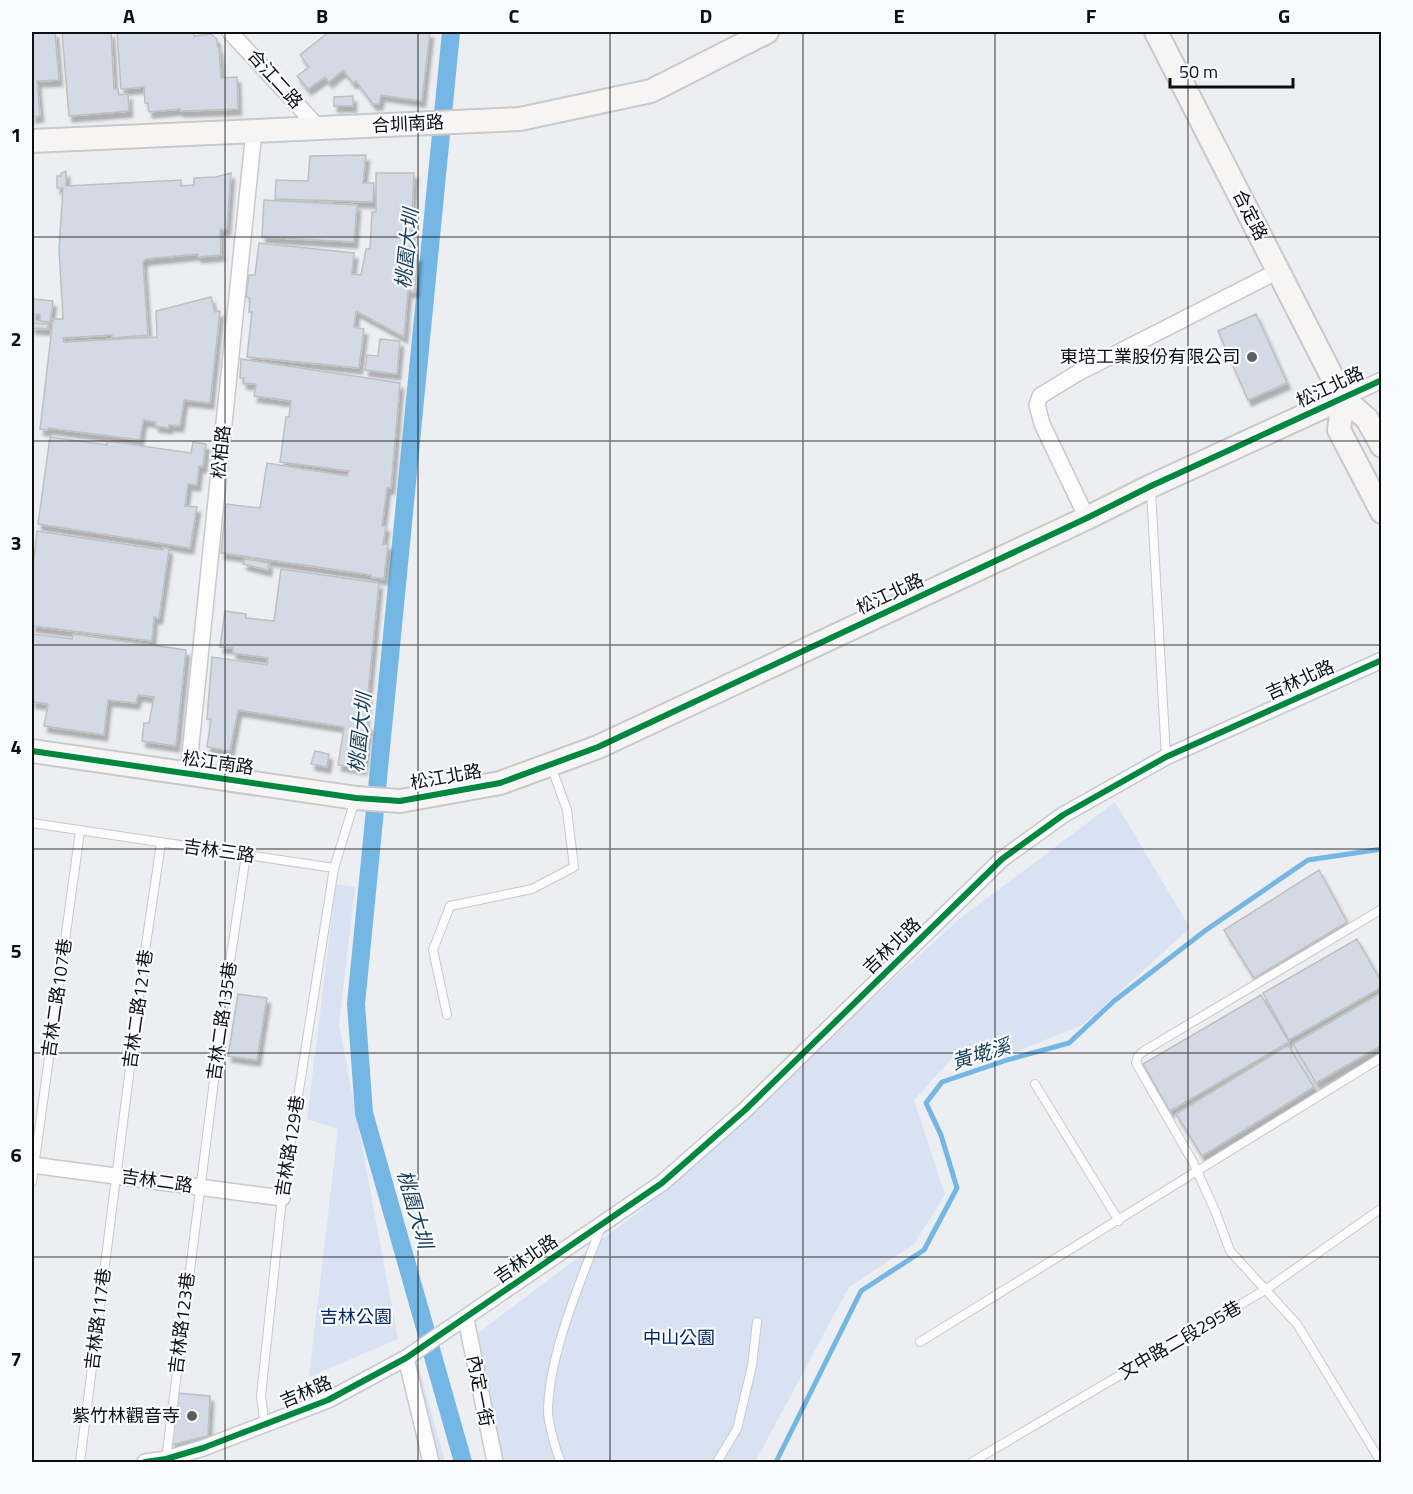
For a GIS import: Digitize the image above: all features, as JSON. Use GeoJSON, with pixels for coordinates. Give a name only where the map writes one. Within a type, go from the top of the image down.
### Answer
{"type":"FeatureCollection","features":[{"type":"Feature","properties":{"kind":"street","name":"合江二路"},"geometry":{"type":"LineString","coordinates":[[230,32],[319,128]]}},
{"type":"Feature","properties":{"kind":"street","name":"合圳南路"},"geometry":{"type":"LineString","coordinates":[[32,141],[520,119],[651,90],[767,32]]}},
{"type":"Feature","properties":{"kind":"street","name":"合定路"},"geometry":{"type":"LineString","coordinates":[[1156,32],[1342,398],[1367,419],[1382,446]]}},
{"type":"Feature","properties":{"kind":"street","name":"松柏路"},"geometry":{"type":"LineString","coordinates":[[188,774],[254,131]]}},
{"type":"Feature","properties":{"kind":"street"},"geometry":{"type":"LineString","coordinates":[[1087,518],[1042,424],[1037,405],[1040,396],[1086,369],[1278,271]]}},
{"type":"Feature","properties":{"kind":"street","name":"松江北路"},"geometry":{"type":"LineString","coordinates":[[400,801],[500,783],[598,747],[1151,486],[1382,380]]}},
{"type":"Feature","properties":{"kind":"street"},"geometry":{"type":"LineString","coordinates":[[1342,398],[1339,430],[1382,512]]}},
{"type":"Feature","properties":{"kind":"street","name":"吉林北路"},"geometry":{"type":"LineString","coordinates":[[466,1319],[662,1183],[745,1110],[1002,859],[1063,814],[1166,757],[1382,660]]}},
{"type":"Feature","properties":{"kind":"street","name":"松江南路"},"geometry":{"type":"LineString","coordinates":[[32,751],[360,798],[400,801]]}},
{"type":"Feature","properties":{"kind":"street","name":"吉林二路"},"geometry":{"type":"LineString","coordinates":[[33,1165],[282,1198]]}},
{"type":"Feature","properties":{"kind":"street","name":"吉林路"},"geometry":{"type":"LineString","coordinates":[[145,1462],[203,1455],[328,1400],[413,1354],[466,1319]]}},
{"type":"Feature","properties":{"kind":"street","name":"內定一街"},"geometry":{"type":"LineString","coordinates":[[466,1319],[495,1462]]}},
{"type":"Feature","properties":{"kind":"street"},"geometry":{"type":"LineString","coordinates":[[413,1354],[431,1462]]}},
{"type":"Feature","properties":{"kind":"lane"},"geometry":{"type":"LineString","coordinates":[[1151,486],[1166,757]]}},
{"type":"Feature","properties":{"kind":"lane"},"geometry":{"type":"LineString","coordinates":[[447,1015],[434,950],[450,906],[532,889],[573,867],[567,810],[550,765]]}},
{"type":"Feature","properties":{"kind":"lane"},"geometry":{"type":"LineString","coordinates":[[334,868],[360,798]]}},
{"type":"Feature","properties":{"kind":"lane","name":"吉林三路"},"geometry":{"type":"LineString","coordinates":[[32,823],[334,868]]}},
{"type":"Feature","properties":{"kind":"lane","name":"吉林二路107巷"},"geometry":{"type":"LineString","coordinates":[[32,1182],[80,831]]}},
{"type":"Feature","properties":{"kind":"lane","name":"吉林二路121巷"},"geometry":{"type":"LineString","coordinates":[[116,1176],[161,843]]}},
{"type":"Feature","properties":{"kind":"lane","name":"吉林二路135巷"},"geometry":{"type":"LineString","coordinates":[[199,1187],[246,855]]}},
{"type":"Feature","properties":{"kind":"lane","name":"吉林路129巷"},"geometry":{"type":"LineString","coordinates":[[265,1426],[261,1396],[282,1198],[334,868]]}},
{"type":"Feature","properties":{"kind":"lane"},"geometry":{"type":"LineString","coordinates":[[1381,1462],[1297,1324],[1230,1251],[1198,1172],[1136,1063],[1138,1056],[1144,1051],[1382,909]]}},
{"type":"Feature","properties":{"kind":"lane"},"geometry":{"type":"LineString","coordinates":[[920,1342],[1382,1058]]}},
{"type":"Feature","properties":{"kind":"lane"},"geometry":{"type":"LineString","coordinates":[[1035,1084],[1119,1221]]}},
{"type":"Feature","properties":{"kind":"lane","name":"吉林路117巷"},"geometry":{"type":"LineString","coordinates":[[80,1462],[116,1176]]}},
{"type":"Feature","properties":{"kind":"lane","name":"吉林路123巷"},"geometry":{"type":"LineString","coordinates":[[166,1459],[199,1187]]}},
{"type":"Feature","properties":{"kind":"lane","name":"文中路二段295巷"},"geometry":{"type":"LineString","coordinates":[[972,1462],[1265,1290],[1382,1208]]}},
{"type":"Feature","properties":{"kind":"lane"},"geometry":{"type":"LineString","coordinates":[[561,1462],[548,1414],[554,1367],[571,1307],[602,1225]]}},
{"type":"Feature","properties":{"kind":"lane"},"geometry":{"type":"LineString","coordinates":[[717,1462],[737,1429],[752,1366],[757,1322]]}},
{"type":"Feature","properties":{"kind":"green space","name":"中山公園"},"geometry":{"type":"Polygon","coordinates":[[[1115,802],[1190,928],[1084,1024],[1004,1057],[953,1057],[914,1100],[945,1195],[914,1244],[849,1287],[755,1462],[501,1462],[473,1337],[649,1204],[958,920],[1115,802]]]}},
{"type":"Feature","properties":{"kind":"green space","name":"吉林公園"},"geometry":{"type":"Polygon","coordinates":[[[336,884],[355,887],[339,1024],[398,1339],[309,1377],[338,1129],[307,1119],[336,884]]]}},
{"type":"Feature","properties":{"kind":"green space"},"geometry":{"type":"Polygon","coordinates":[[[417,1361],[445,1462],[433,1462],[405,1367],[417,1361]]]}},
{"type":"Feature","properties":{"kind":"building"},"geometry":{"type":"Polygon","coordinates":[[[32,32],[55,32],[59,80],[37,81],[40,116],[32,117],[32,32]]]}},
{"type":"Feature","properties":{"kind":"building"},"geometry":{"type":"Polygon","coordinates":[[[62,32],[111,32],[114,89],[118,89],[119,95],[128,94],[129,111],[69,116],[62,32]]]}},
{"type":"Feature","properties":{"kind":"building"},"geometry":{"type":"Polygon","coordinates":[[[117,32],[194,32],[194,36],[211,34],[217,39],[221,78],[237,77],[238,109],[180,111],[180,109],[149,112],[148,103],[145,103],[144,87],[121,89],[117,32]]]}},
{"type":"Feature","properties":{"kind":"building"},"geometry":{"type":"Polygon","coordinates":[[[329,32],[430,32],[422,101],[381,95],[379,104],[373,104],[356,81],[353,83],[343,70],[329,82],[325,77],[308,89],[297,76],[309,67],[300,55],[329,32]]]}},
{"type":"Feature","properties":{"kind":"building"},"geometry":{"type":"Polygon","coordinates":[[[353,96],[353,106],[334,106],[334,97],[353,96]]]}},
{"type":"Feature","properties":{"kind":"building"},"geometry":{"type":"Polygon","coordinates":[[[366,155],[363,183],[374,183],[373,202],[275,199],[276,180],[308,181],[310,156],[366,155]]]}},
{"type":"Feature","properties":{"kind":"building"},"geometry":{"type":"Polygon","coordinates":[[[66,171],[66,186],[181,180],[181,186],[194,185],[194,178],[216,177],[231,173],[227,229],[220,230],[221,255],[198,257],[198,254],[146,259],[143,262],[148,335],[63,338],[64,342],[157,337],[156,311],[211,297],[215,312],[220,311],[210,403],[184,400],[180,426],[169,425],[169,428],[155,426],[156,422],[143,420],[140,440],[48,428],[48,430],[40,429],[53,319],[63,319],[59,249],[63,188],[57,188],[57,176],[61,176],[61,173],[66,171]]]}},
{"type":"Feature","properties":{"kind":"building"},"geometry":{"type":"Polygon","coordinates":[[[376,173],[414,173],[410,256],[418,255],[415,292],[408,291],[404,337],[356,311],[354,327],[364,329],[359,368],[247,357],[252,312],[249,312],[250,298],[246,297],[249,275],[255,275],[259,243],[354,253],[352,274],[361,275],[366,249],[370,249],[372,212],[376,212],[376,173]]]}},
{"type":"Feature","properties":{"kind":"building"},"geometry":{"type":"Polygon","coordinates":[[[264,200],[357,205],[354,242],[262,237],[264,200]]]}},
{"type":"Feature","properties":{"kind":"building"},"geometry":{"type":"Polygon","coordinates":[[[32,299],[53,301],[50,322],[40,321],[40,314],[32,315],[32,299]]]}},
{"type":"Feature","properties":{"kind":"building","name":"東培工業股份有限公司"},"geometry":{"type":"Polygon","coordinates":[[[1256,314],[1287,383],[1248,400],[1218,331],[1256,314]]]}},
{"type":"Feature","properties":{"kind":"building"},"geometry":{"type":"Polygon","coordinates":[[[32,323],[49,324],[47,329],[32,328],[32,323]]]}},
{"type":"Feature","properties":{"kind":"building"},"geometry":{"type":"Polygon","coordinates":[[[380,339],[400,341],[397,374],[365,370],[367,355],[378,356],[380,339]]]}},
{"type":"Feature","properties":{"kind":"building"},"geometry":{"type":"Polygon","coordinates":[[[241,359],[400,383],[391,488],[387,488],[382,526],[386,526],[383,544],[388,544],[384,579],[371,577],[371,575],[221,553],[226,504],[260,508],[267,463],[347,476],[349,471],[280,462],[286,417],[289,417],[291,401],[254,396],[256,384],[243,383],[244,378],[240,378],[241,359]]]}},
{"type":"Feature","properties":{"kind":"building"},"geometry":{"type":"Polygon","coordinates":[[[50,437],[107,445],[107,441],[191,453],[193,442],[206,444],[203,467],[199,466],[197,485],[188,484],[185,506],[197,507],[190,548],[38,524],[50,437]]]}},
{"type":"Feature","properties":{"kind":"building"},"geometry":{"type":"Polygon","coordinates":[[[37,531],[163,550],[163,547],[169,549],[159,618],[154,617],[152,641],[32,626],[32,576],[37,531]]]}},
{"type":"Feature","properties":{"kind":"building"},"geometry":{"type":"Polygon","coordinates":[[[245,559],[269,563],[268,570],[243,564],[245,559]]]}},
{"type":"Feature","properties":{"kind":"building"},"geometry":{"type":"Polygon","coordinates":[[[281,569],[379,583],[365,724],[369,725],[363,769],[338,765],[344,727],[238,710],[230,751],[207,747],[211,719],[207,719],[212,657],[267,665],[268,658],[233,653],[233,648],[220,647],[225,611],[246,614],[246,618],[274,621],[281,569]]]}},
{"type":"Feature","properties":{"kind":"building"},"geometry":{"type":"Polygon","coordinates":[[[32,634],[72,639],[73,634],[186,650],[176,746],[142,741],[144,723],[149,723],[154,697],[138,695],[136,703],[108,700],[104,735],[44,726],[48,704],[32,702],[32,634]]]}},
{"type":"Feature","properties":{"kind":"building"},"geometry":{"type":"Polygon","coordinates":[[[315,751],[329,754],[327,767],[311,764],[315,751]]]}},
{"type":"Feature","properties":{"kind":"building"},"geometry":{"type":"Polygon","coordinates":[[[1319,870],[1347,922],[1254,978],[1224,930],[1319,870]]]}},
{"type":"Feature","properties":{"kind":"building"},"geometry":{"type":"Polygon","coordinates":[[[1357,939],[1382,983],[1382,987],[1289,1040],[1263,993],[1357,939]]]}},
{"type":"Feature","properties":{"kind":"building"},"geometry":{"type":"Polygon","coordinates":[[[1382,992],[1382,1045],[1316,1083],[1293,1044],[1382,992]]]}},
{"type":"Feature","properties":{"kind":"building"},"geometry":{"type":"Polygon","coordinates":[[[238,994],[267,998],[257,1060],[228,1056],[238,994]]]}},
{"type":"Feature","properties":{"kind":"building"},"geometry":{"type":"Polygon","coordinates":[[[1261,995],[1289,1042],[1170,1111],[1143,1064],[1261,995]]]}},
{"type":"Feature","properties":{"kind":"building"},"geometry":{"type":"Polygon","coordinates":[[[1288,1045],[1314,1087],[1202,1156],[1176,1114],[1288,1045]]]}},
{"type":"Feature","properties":{"kind":"building","name":"紫竹林觀音寺"},"geometry":{"type":"Polygon","coordinates":[[[177,1393],[210,1396],[208,1436],[171,1445],[177,1393]]]}},
{"type":"Feature","properties":{"kind":"waterway","name":"桃園大圳"},"geometry":{"type":"LineString","coordinates":[[451,32],[356,1004],[364,1113],[463,1462]]}},
{"type":"Feature","properties":{"kind":"waterway","name":"黃墘溪"},"geometry":{"type":"LineString","coordinates":[[776,1462],[861,1291],[924,1250],[957,1188],[941,1135],[926,1103],[942,1082],[1007,1060],[1069,1043],[1114,1001],[1206,930],[1308,860],[1382,849]]}},
{"type":"Feature","properties":{"kind":"cycle path"},"geometry":{"type":"LineString","coordinates":[[32,751],[356,798],[400,801],[500,783],[598,747],[1151,486],[1382,380]]}},
{"type":"Feature","properties":{"kind":"cycle path"},"geometry":{"type":"LineString","coordinates":[[145,1462],[166,1459],[203,1448],[328,1400],[406,1358],[662,1183],[745,1110],[1002,859],[1063,815],[1166,757],[1382,660]]}},
{"type":"Feature","properties":{"kind":"place","name":"東培工業股份有限公司"},"geometry":{"type":"Point","coordinates":[1252,357]}},
{"type":"Feature","properties":{"kind":"place","name":"紫竹林觀音寺"},"geometry":{"type":"Point","coordinates":[192,1416]}}]}
